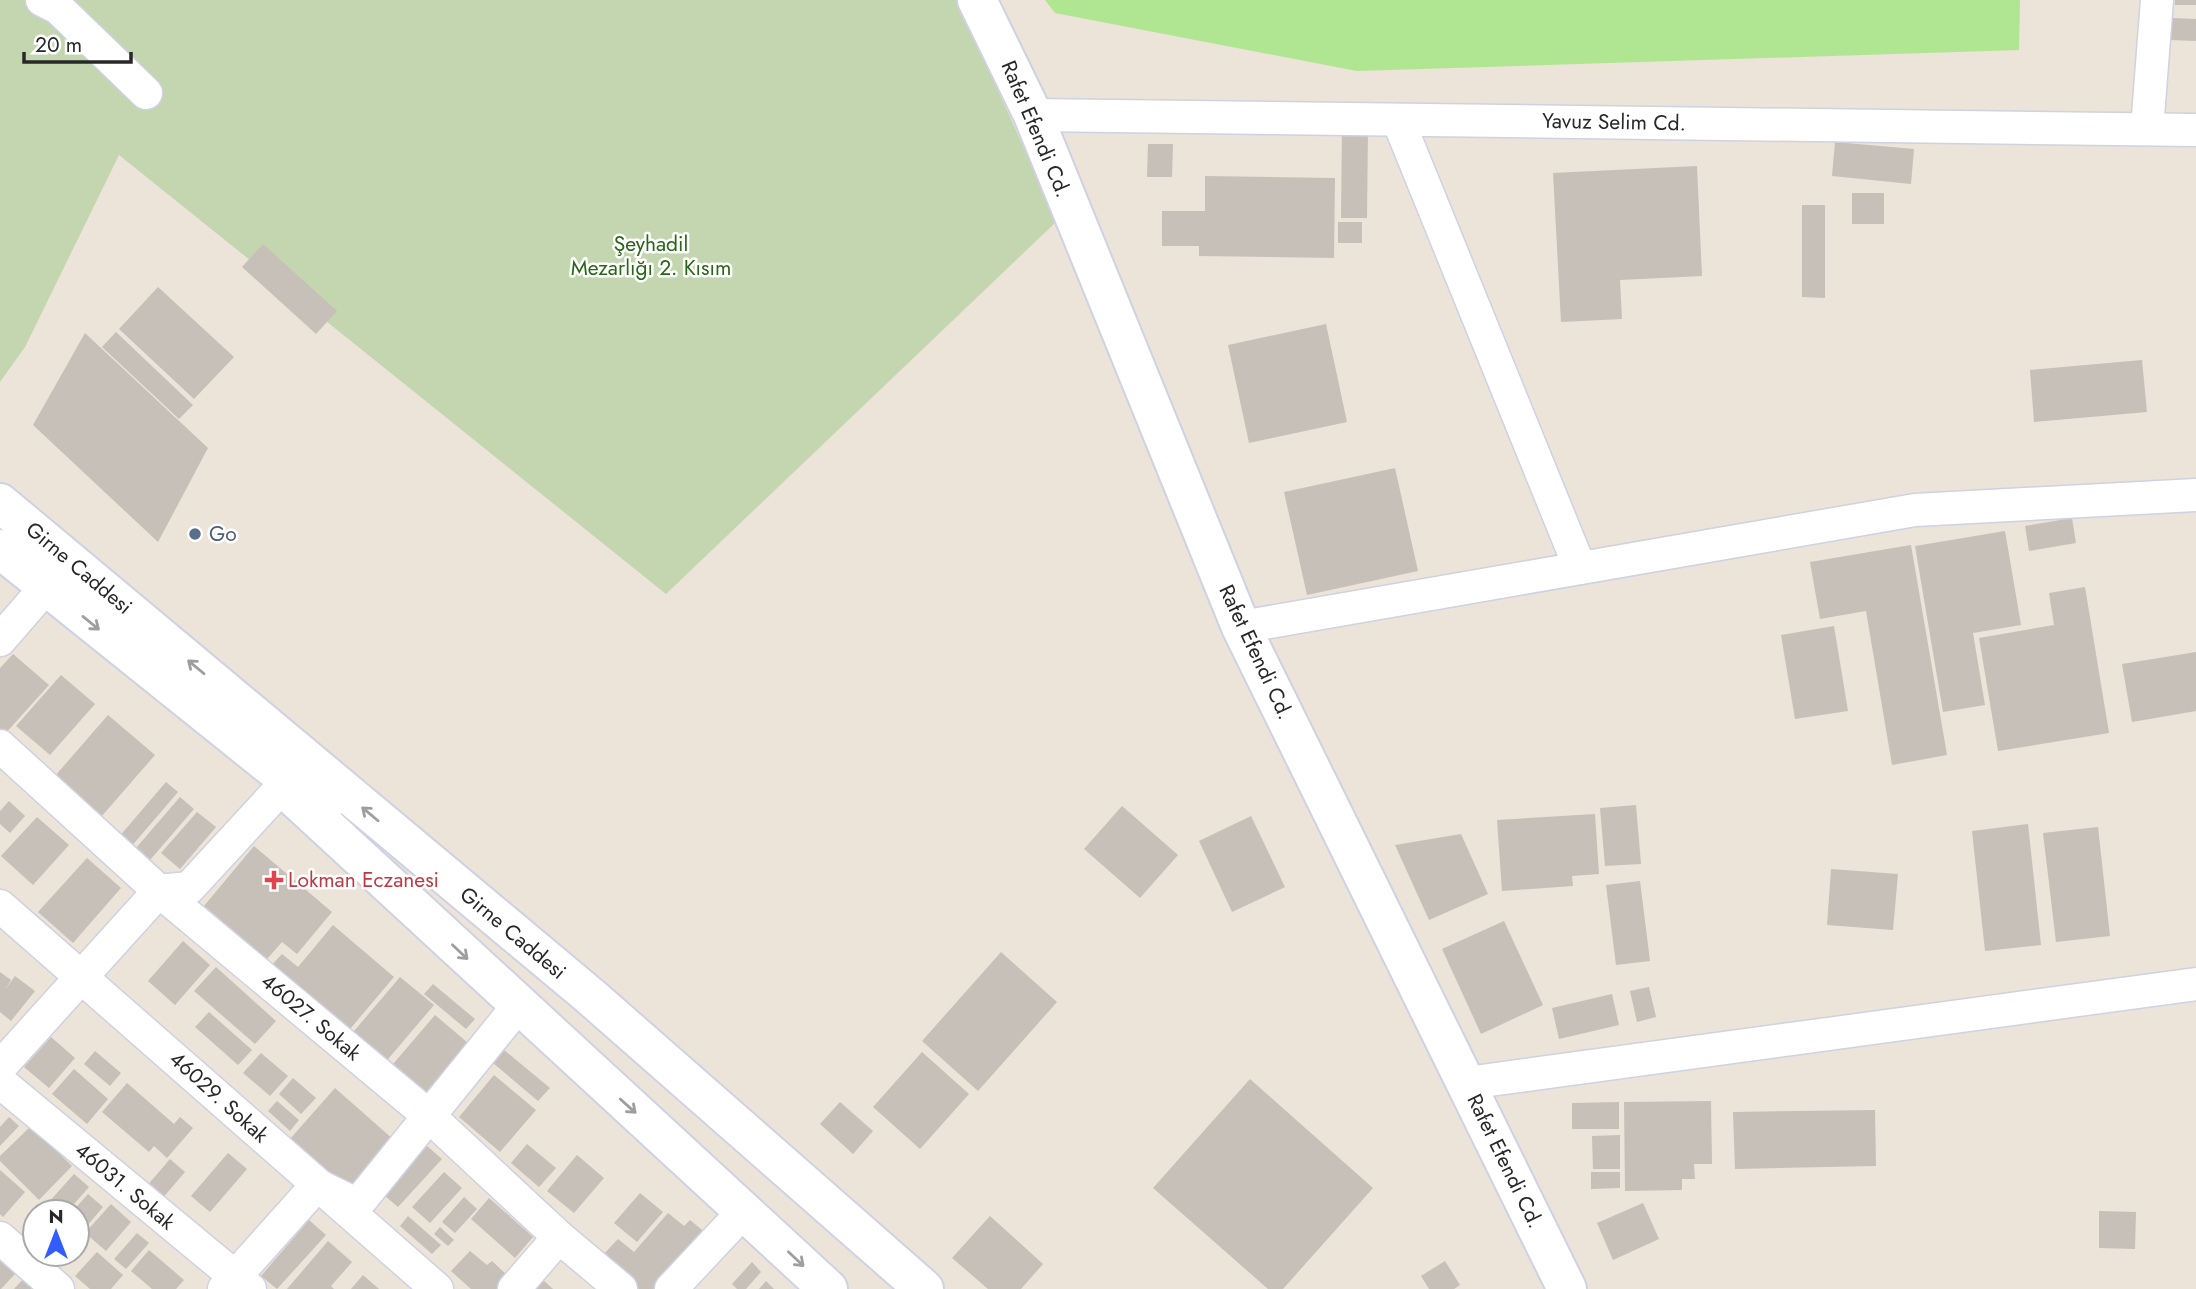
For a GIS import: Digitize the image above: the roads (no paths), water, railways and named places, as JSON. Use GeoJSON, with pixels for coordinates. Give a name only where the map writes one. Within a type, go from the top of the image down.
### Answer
{"type":"FeatureCollection","features":[{"type":"Feature","properties":{"kind":"main road","name":"Rafet Efendi Cd."},"geometry":{"type":"LineString","coordinates":[[976,0],[1033,116],[1241,627],[1567,1289]]}},
{"type":"Feature","properties":{"kind":"main road","name":"Girne Caddesi"},"geometry":{"type":"LineString","coordinates":[[0,503],[590,996],[924,1289]]}},
{"type":"Feature","properties":{"kind":"main road","name":"Girne Caddesi"},"geometry":{"type":"LineString","coordinates":[[0,549],[604,1032],[886,1289]]}},
{"type":"Feature","properties":{"kind":"main road","name":"Girne Caddesi"},"geometry":{"type":"LineString","coordinates":[[233,737],[518,1006],[828,1289]]}},
{"type":"Feature","properties":{"kind":"street"},"geometry":{"type":"LineString","coordinates":[[42,0],[58,8],[146,93]]}},
{"type":"Feature","properties":{"kind":"street"},"geometry":{"type":"LineString","coordinates":[[2147,129],[2157,0]]}},
{"type":"Feature","properties":{"kind":"street","name":"Yavuz Selim Cd."},"geometry":{"type":"LineString","coordinates":[[1033,116],[2196,130]]}},
{"type":"Feature","properties":{"kind":"street"},"geometry":{"type":"LineString","coordinates":[[1398,120],[1580,568]]}},
{"type":"Feature","properties":{"kind":"street"},"geometry":{"type":"LineString","coordinates":[[1241,627],[1915,510],[2196,495]]}},
{"type":"Feature","properties":{"kind":"street"},"geometry":{"type":"LineString","coordinates":[[0,640],[46,587]]}},
{"type":"Feature","properties":{"kind":"street","name":"46027. Sokak"},"geometry":{"type":"LineString","coordinates":[[0,746],[159,891],[429,1116],[559,1237],[621,1289]]}},
{"type":"Feature","properties":{"kind":"street"},"geometry":{"type":"LineString","coordinates":[[0,1067],[159,891],[189,888],[284,786]]}},
{"type":"Feature","properties":{"kind":"street","name":"46029. Sokak"},"geometry":{"type":"LineString","coordinates":[[0,906],[82,975],[436,1289]]}},
{"type":"Feature","properties":{"kind":"street"},"geometry":{"type":"LineString","coordinates":[[1467,1083],[2196,984]]}},
{"type":"Feature","properties":{"kind":"street"},"geometry":{"type":"LineString","coordinates":[[237,1285],[317,1185],[351,1201],[361,1200],[518,1006]]}},
{"type":"Feature","properties":{"kind":"street","name":"46031. Sokak"},"geometry":{"type":"LineString","coordinates":[[0,1082],[237,1285]]}},
{"type":"Feature","properties":{"kind":"street"},"geometry":{"type":"LineString","coordinates":[[671,1289],[744,1212]]}},
{"type":"Feature","properties":{"kind":"street"},"geometry":{"type":"LineString","coordinates":[[514,1289],[559,1237]]}},
{"type":"Feature","properties":{"kind":"street"},"geometry":{"type":"LineString","coordinates":[[0,1238],[58,1289]]}},
{"type":"Feature","properties":{"kind":"place","name":"Go"},"geometry":{"type":"Point","coordinates":[195,534]}},
{"type":"Feature","properties":{"kind":"place","name":"Lokman Eczanesi"},"geometry":{"type":"Point","coordinates":[274,880]}},
{"type":"Feature","properties":{"kind":"park label","name":"Şeyhadil Mezarlığı 2. Kısım"},"geometry":{"type":"Point","coordinates":[651,256]}}]}
